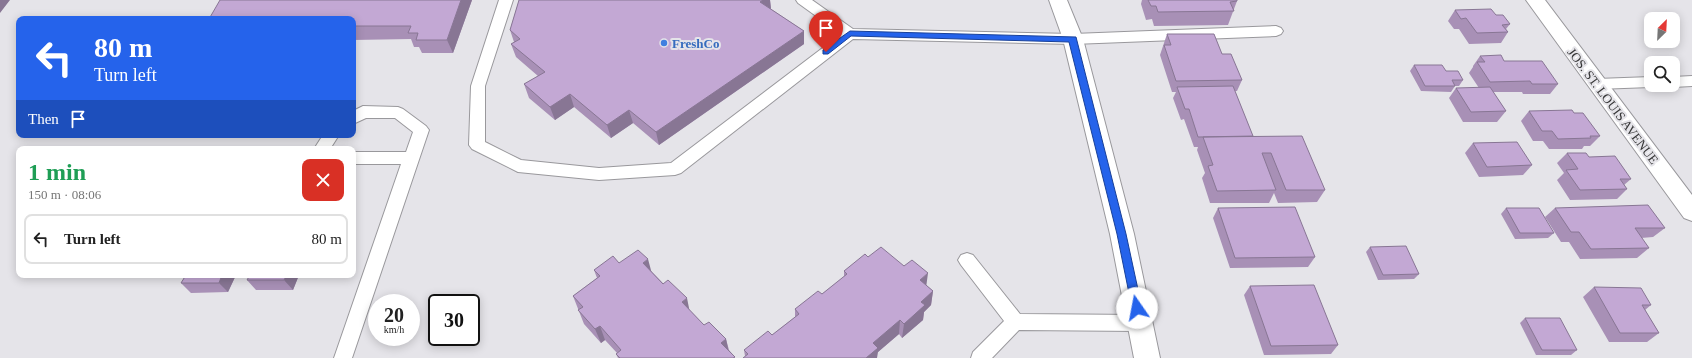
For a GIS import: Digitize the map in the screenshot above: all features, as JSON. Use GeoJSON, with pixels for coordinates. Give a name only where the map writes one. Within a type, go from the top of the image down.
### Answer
{"type":"FeatureCollection","features":[{"type":"Feature","properties":{"kind":"street"},"geometry":{"type":"LineString","coordinates":[[1058,0],[1073,39],[1122,234],[1147,358]]}},
{"type":"Feature","properties":{"kind":"street","name":"JOS. ST. LOUIS AVENUE"},"geometry":{"type":"LineString","coordinates":[[1535,0],[1692,212]]}},
{"type":"Feature","properties":{"kind":"lane"},"geometry":{"type":"LineString","coordinates":[[506,0],[478,86],[477,145],[518,166],[600,174],[675,169],[850,34]]}},
{"type":"Feature","properties":{"kind":"lane"},"geometry":{"type":"LineString","coordinates":[[803,0],[850,34],[1073,39],[1276,31]]}},
{"type":"Feature","properties":{"kind":"lane"},"geometry":{"type":"LineString","coordinates":[[1680,82],[1692,81]]}},
{"type":"Feature","properties":{"kind":"lane"},"geometry":{"type":"LineString","coordinates":[[1597,84],[1644,82]]}},
{"type":"Feature","properties":{"kind":"lane"},"geometry":{"type":"LineString","coordinates":[[343,358],[421,130],[398,113],[363,112],[356,116]]}},
{"type":"Feature","properties":{"kind":"lane"},"geometry":{"type":"LineString","coordinates":[[356,158],[412,158]]}},
{"type":"Feature","properties":{"kind":"lane"},"geometry":{"type":"LineString","coordinates":[[967,260],[1015,322]]}},
{"type":"Feature","properties":{"kind":"lane"},"geometry":{"type":"LineString","coordinates":[[980,358],[1015,322],[1140,323]]}},
{"type":"Feature","properties":{"kind":"building"},"geometry":{"type":"Polygon","coordinates":[[[220,0],[461,0],[447,40],[416,40],[418,33],[408,33],[411,26],[356,26],[356,16],[211,16],[220,0]]]}},
{"type":"Feature","properties":{"kind":"building"},"geometry":{"type":"Polygon","coordinates":[[[519,0],[763,0],[760,2],[804,31],[656,132],[629,110],[607,125],[570,94],[550,107],[524,84],[545,72],[511,44],[520,39],[510,30],[519,0]]]}},
{"type":"Feature","properties":{"kind":"building"},"geometry":{"type":"Polygon","coordinates":[[[1148,0],[1237,1],[1230,2],[1234,11],[1158,12],[1156,6],[1151,6],[1148,0]]]}},
{"type":"Feature","properties":{"kind":"building"},"geometry":{"type":"Polygon","coordinates":[[[1491,9],[1496,15],[1503,15],[1510,24],[1502,25],[1508,32],[1477,33],[1466,18],[1461,19],[1455,10],[1491,9]]]}},
{"type":"Feature","properties":{"kind":"building"},"geometry":{"type":"Polygon","coordinates":[[[1167,34],[1214,34],[1222,54],[1231,54],[1242,80],[1176,81],[1164,45],[1171,45],[1167,34]]]}},
{"type":"Feature","properties":{"kind":"building"},"geometry":{"type":"Polygon","coordinates":[[[1501,55],[1504,61],[1542,61],[1558,84],[1532,84],[1530,81],[1490,82],[1477,62],[1485,62],[1480,56],[1501,55]]]}},
{"type":"Feature","properties":{"kind":"building"},"geometry":{"type":"Polygon","coordinates":[[[1414,65],[1442,65],[1446,71],[1458,71],[1463,80],[1452,80],[1455,86],[1425,86],[1414,65]]]}},
{"type":"Feature","properties":{"kind":"building"},"geometry":{"type":"Polygon","coordinates":[[[1233,86],[1253,136],[1198,137],[1189,109],[1185,109],[1177,87],[1233,86]]]}},
{"type":"Feature","properties":{"kind":"building"},"geometry":{"type":"Polygon","coordinates":[[[1490,87],[1506,111],[1471,112],[1456,88],[1490,87]]]}},
{"type":"Feature","properties":{"kind":"building"},"geometry":{"type":"Polygon","coordinates":[[[1572,110],[1574,113],[1583,113],[1600,136],[1590,136],[1591,138],[1558,139],[1552,131],[1542,131],[1529,111],[1572,110]]]}},
{"type":"Feature","properties":{"kind":"building"},"geometry":{"type":"Polygon","coordinates":[[[1302,136],[1325,190],[1286,190],[1271,153],[1262,153],[1276,190],[1217,191],[1208,166],[1213,165],[1203,137],[1302,136]]]}},
{"type":"Feature","properties":{"kind":"building"},"geometry":{"type":"Polygon","coordinates":[[[1517,142],[1532,165],[1487,167],[1473,143],[1517,142]]]}},
{"type":"Feature","properties":{"kind":"building"},"geometry":{"type":"Polygon","coordinates":[[[1567,153],[1586,153],[1589,157],[1615,156],[1631,179],[1620,179],[1627,189],[1580,190],[1566,170],[1578,169],[1567,153]]]}},
{"type":"Feature","properties":{"kind":"building"},"geometry":{"type":"Polygon","coordinates":[[[1648,205],[1665,228],[1635,228],[1649,248],[1591,249],[1579,232],[1571,232],[1555,208],[1648,205]]]}},
{"type":"Feature","properties":{"kind":"building"},"geometry":{"type":"Polygon","coordinates":[[[1295,207],[1315,257],[1235,258],[1218,208],[1295,207]]]}},
{"type":"Feature","properties":{"kind":"building"},"geometry":{"type":"Polygon","coordinates":[[[1506,208],[1539,208],[1554,233],[1520,233],[1506,208]]]}},
{"type":"Feature","properties":{"kind":"building"},"geometry":{"type":"Polygon","coordinates":[[[1406,246],[1419,274],[1383,275],[1370,247],[1406,246]]]}},
{"type":"Feature","properties":{"kind":"building"},"geometry":{"type":"Polygon","coordinates":[[[881,247],[904,266],[912,260],[928,273],[920,280],[933,291],[921,302],[925,305],[904,324],[900,320],[873,343],[878,348],[866,358],[743,358],[748,354],[744,350],[768,331],[772,335],[799,314],[795,309],[818,291],[822,294],[847,274],[844,271],[865,254],[868,257],[881,247]]]}},
{"type":"Feature","properties":{"kind":"building"},"geometry":{"type":"Polygon","coordinates":[[[638,250],[648,259],[643,263],[663,284],[668,280],[687,298],[682,302],[704,325],[709,322],[726,339],[721,343],[735,357],[620,358],[616,354],[621,350],[600,326],[595,329],[578,310],[583,307],[573,296],[600,276],[594,270],[613,256],[619,263],[638,250]]]}},
{"type":"Feature","properties":{"kind":"building"},"geometry":{"type":"Polygon","coordinates":[[[184,278],[221,278],[219,283],[181,283],[184,278]]]}},
{"type":"Feature","properties":{"kind":"building"},"geometry":{"type":"Polygon","coordinates":[[[248,278],[285,278],[284,280],[247,280],[248,278]]]}},
{"type":"Feature","properties":{"kind":"building"},"geometry":{"type":"Polygon","coordinates":[[[1314,285],[1338,345],[1271,346],[1250,286],[1314,285]]]}},
{"type":"Feature","properties":{"kind":"building"},"geometry":{"type":"Polygon","coordinates":[[[1594,287],[1641,288],[1651,305],[1642,305],[1659,333],[1620,333],[1594,287]]]}},
{"type":"Feature","properties":{"kind":"building"},"geometry":{"type":"Polygon","coordinates":[[[1525,318],[1560,318],[1577,350],[1542,350],[1525,318]]]}},
{"type":"Feature","properties":{"kind":"place","name":"FreshCo"},"geometry":{"type":"Point","coordinates":[664,43]}},
{"type":"Feature","properties":{"kind":"route"},"geometry":{"type":"LineString","coordinates":[[826,52],[850,34],[1073,39],[1122,234],[1137,308]]}}]}
